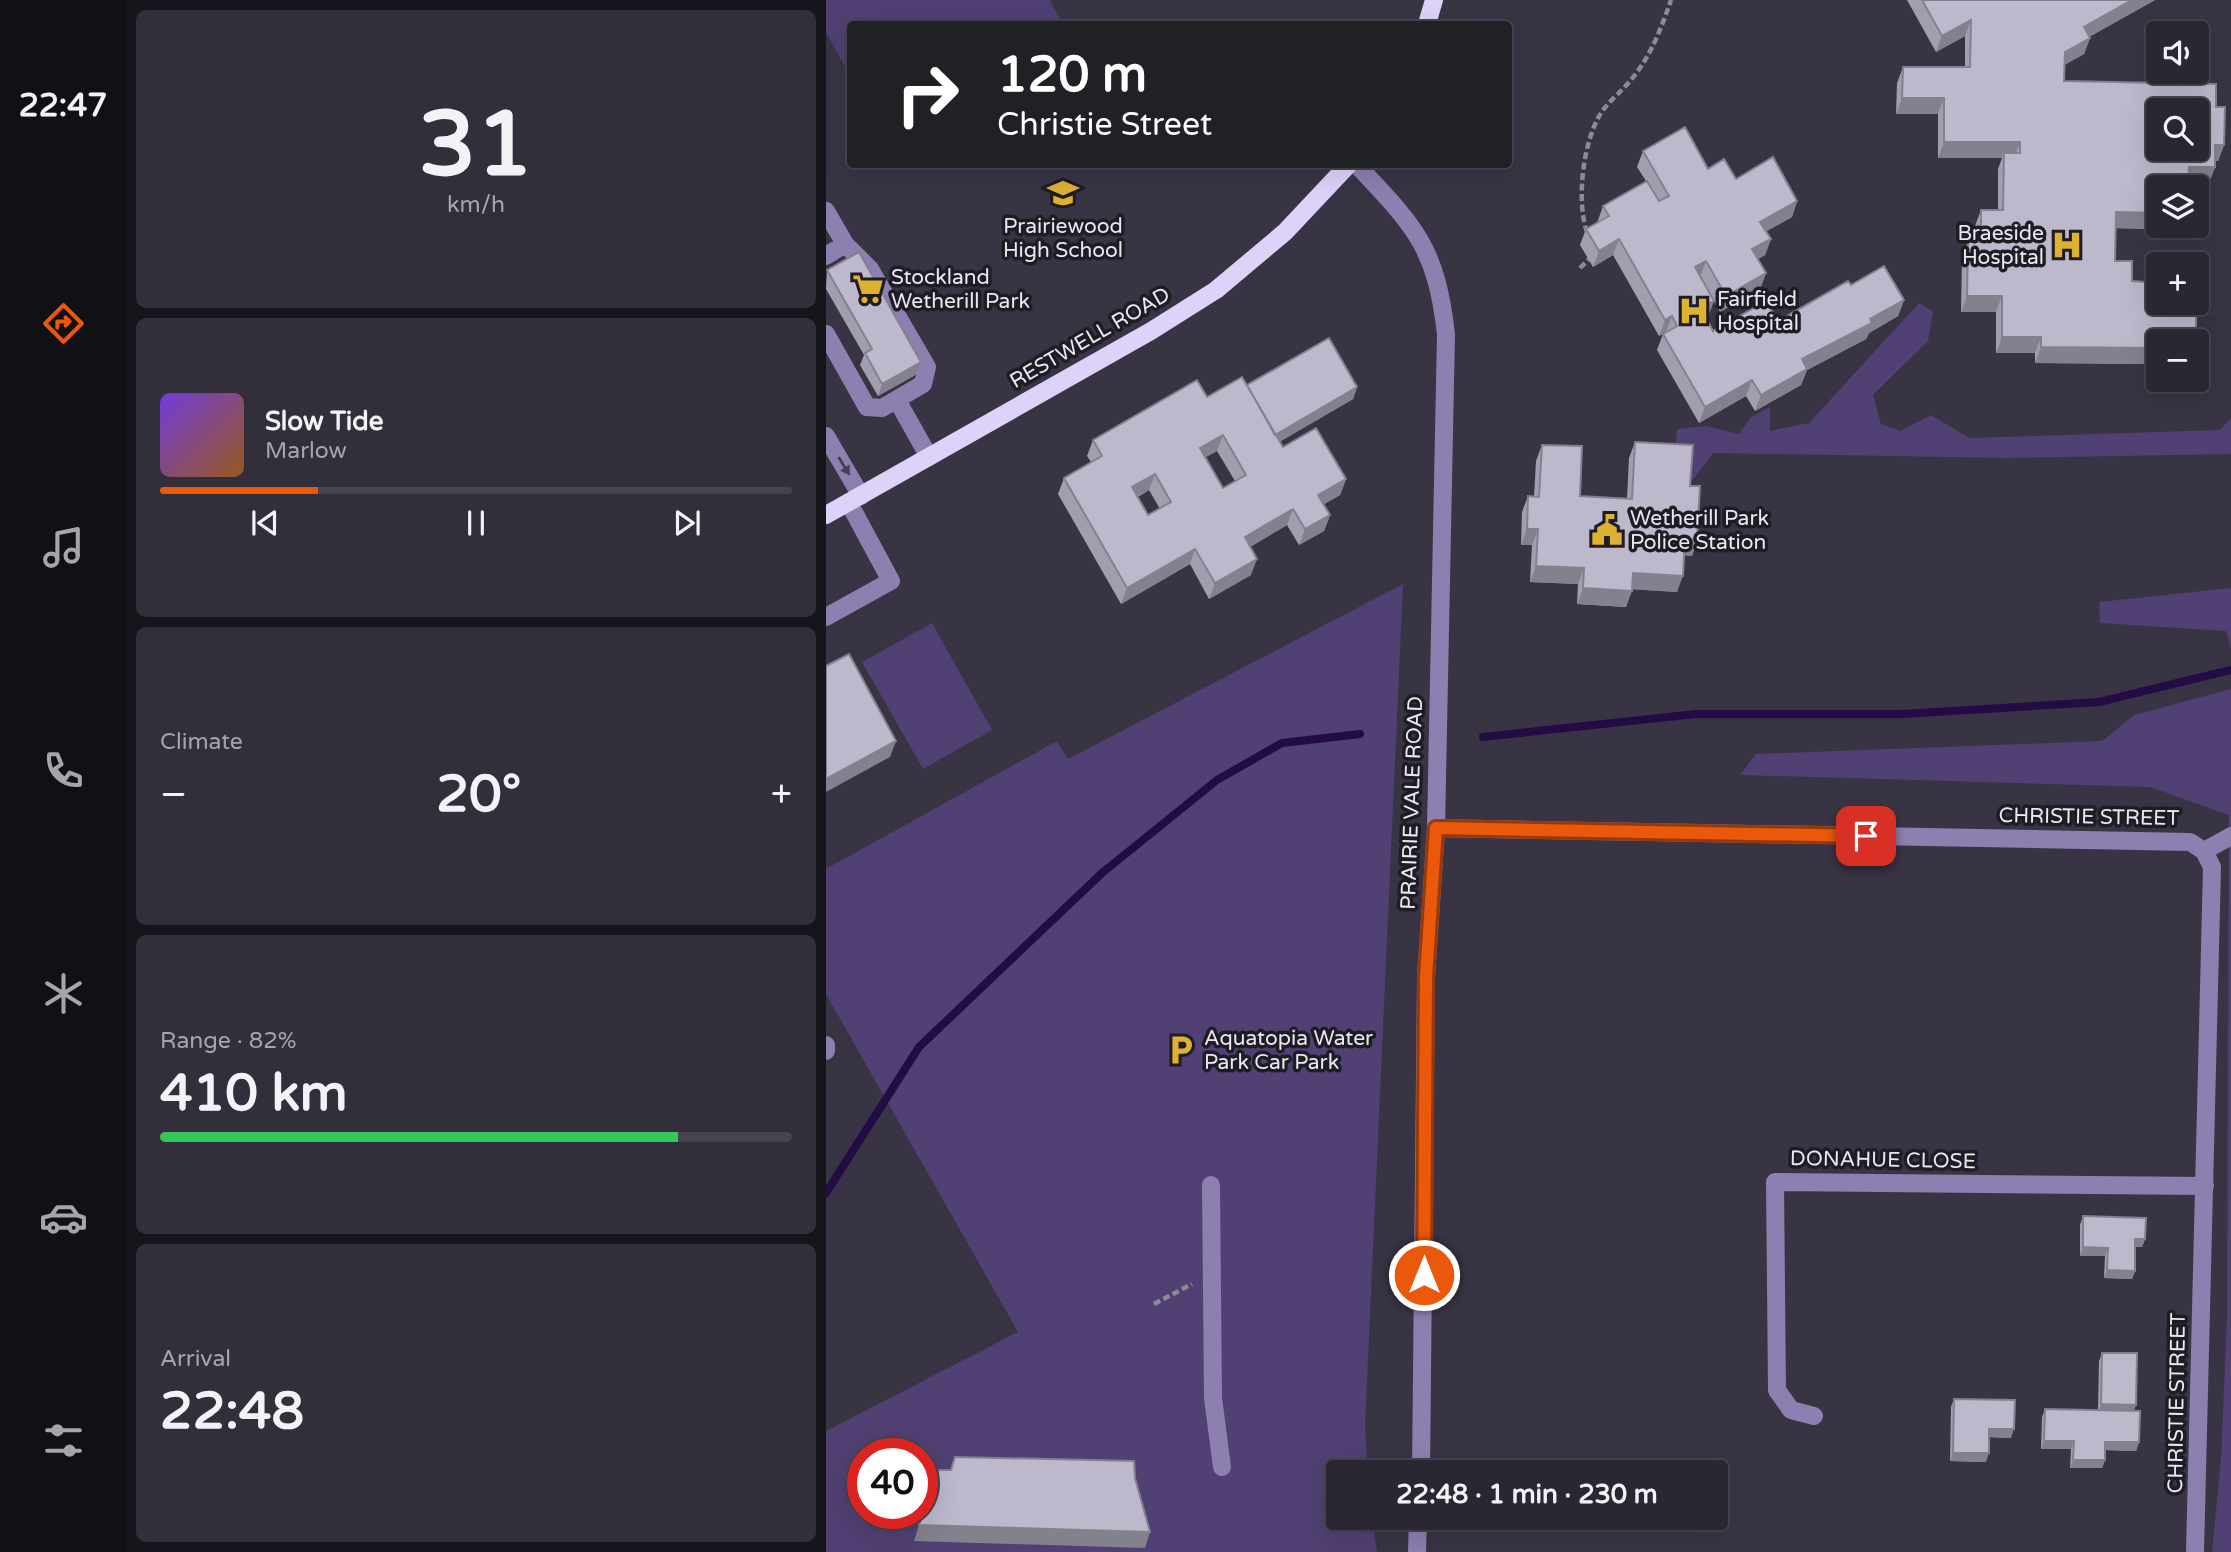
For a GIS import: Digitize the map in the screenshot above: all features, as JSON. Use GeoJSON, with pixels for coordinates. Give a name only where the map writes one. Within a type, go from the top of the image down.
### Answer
{"type":"FeatureCollection","features":[{"type":"Feature","properties":{"kind":"main road"},"geometry":{"type":"LineString","coordinates":[[1428,21],[1434,0]]}},
{"type":"Feature","properties":{"kind":"main road","name":"RESTWELL ROAD"},"geometry":{"type":"LineString","coordinates":[[827,513],[1151,331],[1216,289],[1285,232],[1345,168]]}},
{"type":"Feature","properties":{"kind":"street","name":"PRAIRIE VALE ROAD"},"geometry":{"type":"LineString","coordinates":[[1360,168],[1418,233],[1428,251],[1442,300],[1447,394],[1436,828],[1426,977],[1421,1460]]}},
{"type":"Feature","properties":{"kind":"street"},"geometry":{"type":"LineString","coordinates":[[826,211],[845,244],[870,269],[927,367],[923,384],[882,408],[867,407],[826,334]]}},
{"type":"Feature","properties":{"kind":"street"},"geometry":{"type":"LineString","coordinates":[[826,256],[845,244]]}},
{"type":"Feature","properties":{"kind":"street"},"geometry":{"type":"LineString","coordinates":[[897,400],[929,457]]}},
{"type":"Feature","properties":{"kind":"street"},"geometry":{"type":"LineString","coordinates":[[826,436],[891,581],[826,617]]}},
{"type":"Feature","properties":{"kind":"street","name":"CHRISTIE STREET"},"geometry":{"type":"LineString","coordinates":[[1436,828],[2190,842],[2204,851],[2212,867],[2195,1552]]}},
{"type":"Feature","properties":{"kind":"street"},"geometry":{"type":"LineString","coordinates":[[2204,851],[2231,836]]}},
{"type":"Feature","properties":{"kind":"street","name":"DONAHUE CLOSE"},"geometry":{"type":"LineString","coordinates":[[1814,1416],[1791,1410],[1777,1390],[1775,1182],[2205,1186]]}},
{"type":"Feature","properties":{"kind":"street"},"geometry":{"type":"LineString","coordinates":[[1212,1185],[1213,1398],[1222,1467]]}},
{"type":"Feature","properties":{"kind":"street"},"geometry":{"type":"LineString","coordinates":[[1417,1552],[1418,1530]]}},
{"type":"Feature","properties":{"kind":"path"},"geometry":{"type":"LineString","coordinates":[[1591,244],[1579,202],[1591,132],[1601,113],[1632,80],[1653,47],[1671,0]]}},
{"type":"Feature","properties":{"kind":"path"},"geometry":{"type":"LineString","coordinates":[[1580,268],[1595,253]]}},
{"type":"Feature","properties":{"kind":"path"},"geometry":{"type":"LineString","coordinates":[[1154,1304],[1212,1275]]}},
{"type":"Feature","properties":{"kind":"shaded area"},"geometry":{"type":"Polygon","coordinates":[[[826,0],[1053,0],[1050,1],[1061,21],[847,21],[847,70],[826,32],[826,0]]]}},
{"type":"Feature","properties":{"kind":"shaded area"},"geometry":{"type":"Polygon","coordinates":[[[1919,303],[1933,312],[1928,341],[1873,395],[1881,424],[1901,431],[1931,415],[1969,438],[2220,430],[2231,418],[2231,454],[2007,458],[1713,453],[1692,481],[1675,449],[1677,429],[1706,426],[1739,434],[1751,417],[1770,407],[1770,431],[1809,423],[1919,303]]]}},
{"type":"Feature","properties":{"kind":"shaded area"},"geometry":{"type":"Polygon","coordinates":[[[1403,584],[1365,1426],[1367,1460],[1326,1460],[1326,1530],[1374,1530],[1377,1552],[826,1552],[826,1431],[1018,1332],[826,994],[826,869],[1057,741],[1068,759],[1403,584]]]}},
{"type":"Feature","properties":{"kind":"shaded area"},"geometry":{"type":"Polygon","coordinates":[[[2231,588],[2231,648],[2226,631],[2100,623],[2099,602],[2231,588]]]}},
{"type":"Feature","properties":{"kind":"shaded area"},"geometry":{"type":"Polygon","coordinates":[[[932,623],[992,730],[923,769],[862,662],[932,623]]]}},
{"type":"Feature","properties":{"kind":"shaded area"},"geometry":{"type":"Polygon","coordinates":[[[2231,689],[2231,1552],[2212,1552],[2221,1459],[2227,1318],[2229,815],[2150,787],[1740,775],[1756,754],[2102,741],[2134,715],[2231,689]]]}},
{"type":"Feature","properties":{"kind":"building"},"geometry":{"type":"Polygon","coordinates":[[[1922,0],[2132,0],[2084,27],[2090,38],[2065,52],[2064,81],[2216,84],[2216,107],[2225,107],[2224,145],[2215,145],[2215,167],[2189,167],[2189,175],[2146,175],[2146,213],[2116,212],[2115,261],[2132,261],[2132,281],[2146,282],[2146,315],[2196,315],[2196,329],[2146,329],[2146,348],[2041,347],[2041,337],[2002,337],[2002,296],[1967,296],[1968,242],[1981,242],[1981,210],[2003,210],[2004,153],[2020,153],[2020,142],[1944,142],[1944,98],[1902,98],[1903,67],[1970,67],[1971,20],[1942,36],[1922,0]]]}},
{"type":"Feature","properties":{"kind":"building"},"geometry":{"type":"Polygon","coordinates":[[[1685,127],[1708,169],[1724,159],[1736,179],[1773,157],[1797,201],[1760,222],[1771,239],[1752,249],[1766,273],[1726,296],[1706,261],[1695,267],[1714,301],[1701,308],[1713,331],[1766,301],[1778,321],[1848,281],[1851,285],[1884,266],[1904,300],[1870,319],[1872,323],[1802,359],[1807,369],[1761,395],[1752,380],[1705,407],[1663,334],[1677,326],[1672,316],[1665,320],[1619,239],[1599,251],[1586,229],[1609,216],[1603,206],[1647,181],[1659,201],[1669,196],[1643,151],[1685,127]]]}},
{"type":"Feature","properties":{"kind":"building"},"geometry":{"type":"Polygon","coordinates":[[[859,252],[921,362],[882,384],[865,353],[872,349],[827,270],[859,252]]]}},
{"type":"Feature","properties":{"kind":"building"},"geometry":{"type":"Polygon","coordinates":[[[1329,338],[1357,387],[1275,435],[1247,385],[1329,338]]]}},
{"type":"Feature","properties":{"kind":"building"},"geometry":{"type":"Polygon","coordinates":[[[1242,377],[1283,447],[1316,428],[1346,479],[1318,495],[1330,515],[1305,529],[1293,509],[1245,537],[1257,559],[1215,583],[1195,549],[1127,588],[1064,478],[1102,456],[1093,440],[1197,380],[1207,397],[1242,377]],[[1223,435],[1200,448],[1223,488],[1246,475],[1223,435]],[[1155,474],[1132,487],[1148,515],[1171,502],[1155,474]]]}},
{"type":"Feature","properties":{"kind":"building","name":"Wetherill Park Police Station"},"geometry":{"type":"Polygon","coordinates":[[[1635,442],[1693,445],[1690,486],[1700,486],[1697,540],[1685,539],[1683,576],[1633,573],[1632,591],[1583,588],[1584,568],[1536,566],[1538,529],[1527,529],[1528,496],[1539,497],[1542,445],[1582,446],[1580,496],[1632,499],[1635,442]]]}},
{"type":"Feature","properties":{"kind":"building"},"geometry":{"type":"Polygon","coordinates":[[[849,654],[896,741],[826,779],[826,666],[849,654]]]}},
{"type":"Feature","properties":{"kind":"building"},"geometry":{"type":"Polygon","coordinates":[[[2083,1216],[2146,1218],[2145,1239],[2135,1239],[2135,1271],[2107,1270],[2108,1248],[2083,1247],[2083,1216]]]}},
{"type":"Feature","properties":{"kind":"building"},"geometry":{"type":"Polygon","coordinates":[[[2102,1353],[2137,1353],[2136,1405],[2101,1404],[2102,1353]]]}},
{"type":"Feature","properties":{"kind":"building"},"geometry":{"type":"Polygon","coordinates":[[[1954,1399],[2015,1400],[2014,1429],[1989,1429],[1989,1453],[1953,1453],[1954,1399]]]}},
{"type":"Feature","properties":{"kind":"building"},"geometry":{"type":"Polygon","coordinates":[[[2045,1409],[2140,1411],[2139,1442],[2105,1442],[2105,1460],[2073,1460],[2074,1441],[2044,1441],[2045,1409]]]}},
{"type":"Feature","properties":{"kind":"building"},"geometry":{"type":"Polygon","coordinates":[[[955,1457],[1134,1461],[1135,1478],[1150,1532],[938,1526],[938,1473],[939,1470],[951,1470],[955,1457]]]}},
{"type":"Feature","properties":{"kind":"waterway"},"geometry":{"type":"LineString","coordinates":[[1483,737],[1696,714],[1903,714],[2099,702],[2231,670]]}},
{"type":"Feature","properties":{"kind":"waterway"},"geometry":{"type":"LineString","coordinates":[[826,1193],[919,1047],[1102,873],[1217,780],[1282,743],[1360,734]]}},
{"type":"Feature","properties":{"kind":"place","name":"Prairiewood High School"},"geometry":{"type":"Point","coordinates":[1063,193]}},
{"type":"Feature","properties":{"kind":"place","name":"Braeside Hospital"},"geometry":{"type":"Point","coordinates":[2067,245]}},
{"type":"Feature","properties":{"kind":"place","name":"Stockland Wetherill Park"},"geometry":{"type":"Point","coordinates":[868,289]}},
{"type":"Feature","properties":{"kind":"place","name":"Fairfield Hospital"},"geometry":{"type":"Point","coordinates":[1694,311]}},
{"type":"Feature","properties":{"kind":"place","name":"Wetherill Park Police Station"},"geometry":{"type":"Point","coordinates":[1607,530]}},
{"type":"Feature","properties":{"kind":"place","name":"Aquatopia Water Park Car Park"},"geometry":{"type":"Point","coordinates":[1181,1050]}},
{"type":"Feature","properties":{"kind":"route"},"geometry":{"type":"LineString","coordinates":[[1424,1275],[1426,977],[1436,828],[1866,836]]}}]}
